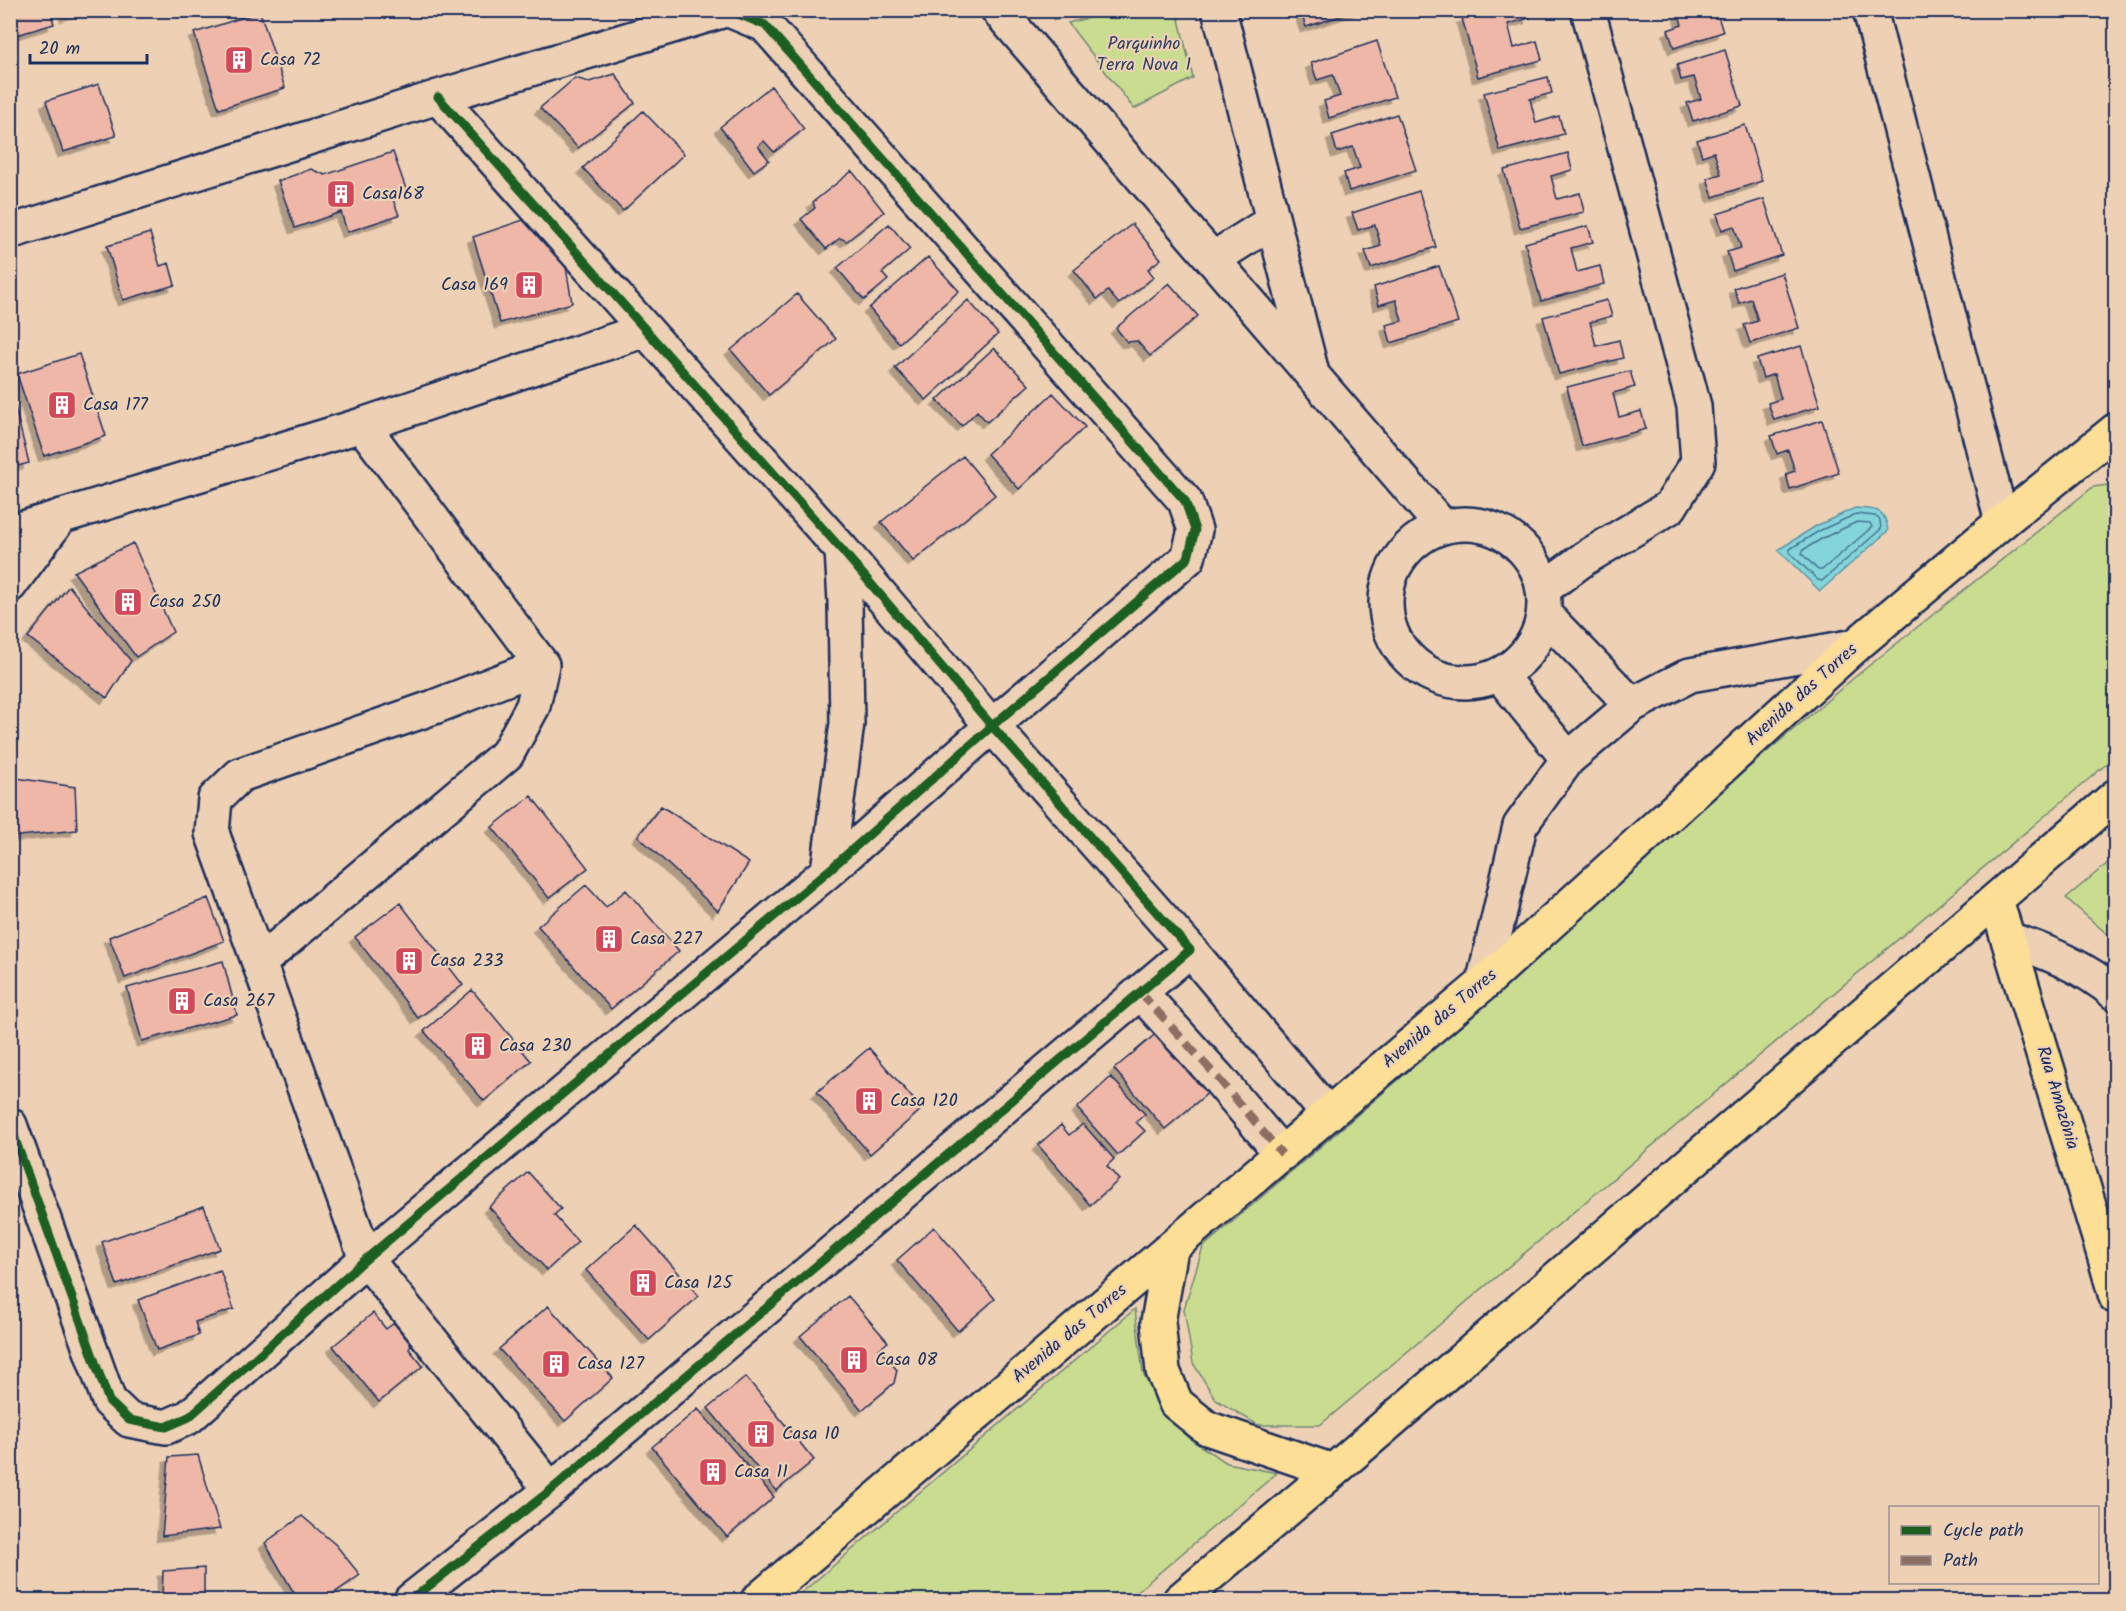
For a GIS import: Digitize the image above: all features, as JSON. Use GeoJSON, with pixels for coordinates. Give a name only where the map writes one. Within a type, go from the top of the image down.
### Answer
{"type":"FeatureCollection","features":[{"type":"Feature","properties":{"kind":"main road","name":"Avenida das Torres"},"geometry":{"type":"LineString","coordinates":[[758,1600],[1483,984],[1855,646],[2115,430]]}},
{"type":"Feature","properties":{"kind":"main road"},"geometry":{"type":"LineString","coordinates":[[2072,467],[2115,460]]}},
{"type":"Feature","properties":{"kind":"main road"},"geometry":{"type":"LineString","coordinates":[[1180,1600],[1333,1472],[2115,796]]}},
{"type":"Feature","properties":{"kind":"main road","name":"Rua Amazônia"},"geometry":{"type":"LineString","coordinates":[[1996,900],[2100,1240],[2115,1297]]}},
{"type":"Feature","properties":{"kind":"main road"},"geometry":{"type":"LineString","coordinates":[[1171,1249],[1158,1322],[1163,1371],[1176,1403],[1207,1428],[1333,1472]]}},
{"type":"Feature","properties":{"kind":"street"},"geometry":{"type":"LineString","coordinates":[[10,232],[438,97],[725,10]]}},
{"type":"Feature","properties":{"kind":"street"},"geometry":{"type":"LineString","coordinates":[[10,1125],[109,1401],[129,1420],[166,1427],[189,1417],[366,1258],[828,871],[992,726],[1188,558],[1195,530],[1185,501],[765,25],[729,10]]}},
{"type":"Feature","properties":{"kind":"street"},"geometry":{"type":"LineString","coordinates":[[998,10],[1443,527]]}},
{"type":"Feature","properties":{"kind":"street"},"geometry":{"type":"LineString","coordinates":[[1219,10],[1313,375]]}},
{"type":"Feature","properties":{"kind":"street"},"geometry":{"type":"LineString","coordinates":[[1544,601],[1585,558],[1670,507],[1698,462],[1694,406],[1588,10]]}},
{"type":"Feature","properties":{"kind":"street"},"geometry":{"type":"LineString","coordinates":[[1870,10],[2002,522]]}},
{"type":"Feature","properties":{"kind":"street"},"geometry":{"type":"LineString","coordinates":[[438,97],[842,550],[992,726],[1190,950],[1328,1114]]}},
{"type":"Feature","properties":{"kind":"street"},"geometry":{"type":"LineString","coordinates":[[1213,259],[1273,221]]}},
{"type":"Feature","properties":{"kind":"street"},"geometry":{"type":"LineString","coordinates":[[10,532],[362,425],[645,330]]}},
{"type":"Feature","properties":{"kind":"street"},"geometry":{"type":"LineString","coordinates":[[259,963],[507,754],[533,706],[542,665],[362,425]]}},
{"type":"Feature","properties":{"kind":"street"},"geometry":{"type":"LineString","coordinates":[[10,585],[61,516]]}},
{"type":"Feature","properties":{"kind":"street"},"geometry":{"type":"LineString","coordinates":[[1470,524],[1496,530],[1518,543],[1535,564],[1544,601],[1536,639],[1521,660],[1500,675],[1477,681],[1453,681],[1430,674],[1410,661],[1395,642],[1387,620],[1385,596],[1391,573],[1404,552],[1422,537],[1443,527],[1470,524]]}},
{"type":"Feature","properties":{"kind":"street"},"geometry":{"type":"LineString","coordinates":[[828,871],[847,723],[842,550]]}},
{"type":"Feature","properties":{"kind":"street"},"geometry":{"type":"LineString","coordinates":[[1544,601],[1632,705]]}},
{"type":"Feature","properties":{"kind":"street"},"geometry":{"type":"LineString","coordinates":[[1483,984],[1520,826],[1568,759],[1632,705],[1690,675],[1855,646]]}},
{"type":"Feature","properties":{"kind":"street"},"geometry":{"type":"LineString","coordinates":[[542,665],[434,707],[240,775],[215,799],[212,833],[366,1258],[551,1490]]}},
{"type":"Feature","properties":{"kind":"street"},"geometry":{"type":"LineString","coordinates":[[1500,675],[1568,759]]}},
{"type":"Feature","properties":{"kind":"street"},"geometry":{"type":"LineString","coordinates":[[2009,939],[2044,951],[2078,968],[2115,994]]}},
{"type":"Feature","properties":{"kind":"street"},"geometry":{"type":"LineString","coordinates":[[411,1600],[551,1490],[1190,950]]}},
{"type":"Feature","properties":{"kind":"street"},"geometry":{"type":"LineString","coordinates":[[1140,992],[1217,1077],[1282,1154]]}},
{"type":"Feature","properties":{"kind":"green space"},"geometry":{"type":"Polygon","coordinates":[[[1051,10],[1088,11],[1054,20],[1051,10]]]}},
{"type":"Feature","properties":{"kind":"green space","name":"Parquinho Terra Nova 1"},"geometry":{"type":"Polygon","coordinates":[[[1116,11],[1177,11],[1193,78],[1134,109],[1068,23],[1116,11]]]}},
{"type":"Feature","properties":{"kind":"green space"},"geometry":{"type":"Polygon","coordinates":[[[2115,484],[2115,757],[1320,1425],[1258,1425],[1216,1400],[1193,1363],[1184,1309],[1203,1247],[1425,1057],[1741,774],[1856,676],[2093,487],[2115,484]]]}},
{"type":"Feature","properties":{"kind":"green space"},"geometry":{"type":"Polygon","coordinates":[[[2115,857],[2115,941],[2066,898],[2115,857]]]}},
{"type":"Feature","properties":{"kind":"green space"},"geometry":{"type":"Polygon","coordinates":[[[1135,1309],[1143,1373],[1164,1414],[1194,1442],[1227,1463],[1277,1473],[1127,1600],[793,1600],[1135,1309]]]}},
{"type":"Feature","properties":{"kind":"water"},"geometry":{"type":"Polygon","coordinates":[[[1855,508],[1878,511],[1885,518],[1888,531],[1820,591],[1778,550],[1816,526],[1855,508]]]}},
{"type":"Feature","properties":{"kind":"building"},"geometry":{"type":"Polygon","coordinates":[[[10,10],[50,10],[54,24],[10,37],[10,10]]]}},
{"type":"Feature","properties":{"kind":"building"},"geometry":{"type":"Polygon","coordinates":[[[64,10],[84,10],[66,16],[64,10]]]}},
{"type":"Feature","properties":{"kind":"building"},"geometry":{"type":"Polygon","coordinates":[[[1300,10],[1359,10],[1306,27],[1300,10]]]}},
{"type":"Feature","properties":{"kind":"building"},"geometry":{"type":"Polygon","coordinates":[[[1491,10],[1528,10],[1530,18],[1508,24],[1514,48],[1537,41],[1542,60],[1478,77],[1462,18],[1491,10]]]}},
{"type":"Feature","properties":{"kind":"building"},"geometry":{"type":"Polygon","coordinates":[[[1678,10],[1716,10],[1723,32],[1674,48],[1668,30],[1682,25],[1678,10]]]}},
{"type":"Feature","properties":{"kind":"building","name":"Casa 72"},"geometry":{"type":"Polygon","coordinates":[[[260,12],[285,88],[219,109],[194,33],[260,12]]]}},
{"type":"Feature","properties":{"kind":"building"},"geometry":{"type":"Polygon","coordinates":[[[1377,41],[1395,97],[1329,118],[1324,101],[1340,96],[1333,75],[1317,80],[1311,63],[1377,41]]]}},
{"type":"Feature","properties":{"kind":"building"},"geometry":{"type":"Polygon","coordinates":[[[1725,50],[1742,106],[1693,121],[1687,103],[1701,99],[1694,77],[1681,80],[1677,65],[1725,50]]]}},
{"type":"Feature","properties":{"kind":"building"},"geometry":{"type":"Polygon","coordinates":[[[615,74],[635,103],[578,148],[540,108],[575,78],[589,82],[615,74]]]}},
{"type":"Feature","properties":{"kind":"building"},"geometry":{"type":"Polygon","coordinates":[[[1548,77],[1552,93],[1530,99],[1536,123],[1559,116],[1564,134],[1500,151],[1484,93],[1548,77]]]}},
{"type":"Feature","properties":{"kind":"building"},"geometry":{"type":"Polygon","coordinates":[[[99,84],[116,136],[63,152],[46,101],[99,84]]]}},
{"type":"Feature","properties":{"kind":"building"},"geometry":{"type":"Polygon","coordinates":[[[771,86],[804,129],[774,152],[764,141],[758,146],[769,160],[754,171],[720,127],[771,86]]]}},
{"type":"Feature","properties":{"kind":"building"},"geometry":{"type":"Polygon","coordinates":[[[643,111],[684,154],[623,211],[583,168],[643,111]]]}},
{"type":"Feature","properties":{"kind":"building"},"geometry":{"type":"Polygon","coordinates":[[[1397,114],[1416,170],[1349,191],[1344,173],[1360,168],[1353,147],[1337,152],[1332,135],[1397,114]]]}},
{"type":"Feature","properties":{"kind":"building"},"geometry":{"type":"Polygon","coordinates":[[[1745,125],[1762,181],[1713,197],[1707,178],[1721,174],[1714,152],[1702,156],[1697,140],[1745,125]]]}},
{"type":"Feature","properties":{"kind":"building","name":"Casa168"},"geometry":{"type":"Polygon","coordinates":[[[393,152],[407,192],[392,197],[399,215],[347,232],[341,212],[295,228],[278,181],[311,169],[325,175],[393,152]]]}},
{"type":"Feature","properties":{"kind":"building"},"geometry":{"type":"Polygon","coordinates":[[[1568,153],[1572,170],[1551,176],[1557,199],[1580,193],[1584,212],[1520,228],[1504,170],[1568,153]]]}},
{"type":"Feature","properties":{"kind":"building"},"geometry":{"type":"Polygon","coordinates":[[[852,171],[884,212],[847,241],[840,238],[826,249],[801,219],[815,208],[813,202],[852,171]]]}},
{"type":"Feature","properties":{"kind":"building"},"geometry":{"type":"Polygon","coordinates":[[[1419,191],[1436,247],[1371,268],[1365,251],[1381,246],[1375,225],[1358,230],[1352,213],[1419,191]]]}},
{"type":"Feature","properties":{"kind":"building"},"geometry":{"type":"Polygon","coordinates":[[[1764,199],[1782,255],[1733,271],[1727,252],[1741,248],[1734,226],[1722,230],[1717,214],[1764,199]]]}},
{"type":"Feature","properties":{"kind":"building","name":"Casa 169"},"geometry":{"type":"Polygon","coordinates":[[[523,220],[566,267],[572,303],[500,323],[473,237],[523,220]]]}},
{"type":"Feature","properties":{"kind":"building"},"geometry":{"type":"Polygon","coordinates":[[[889,224],[910,249],[882,273],[888,280],[864,300],[837,268],[889,224]]]}},
{"type":"Feature","properties":{"kind":"building"},"geometry":{"type":"Polygon","coordinates":[[[1132,224],[1161,259],[1148,269],[1154,277],[1119,304],[1108,291],[1097,299],[1074,270],[1132,224]]]}},
{"type":"Feature","properties":{"kind":"building"},"geometry":{"type":"Polygon","coordinates":[[[1588,226],[1593,242],[1571,248],[1577,272],[1600,266],[1604,284],[1541,301],[1525,243],[1588,226]]]}},
{"type":"Feature","properties":{"kind":"building"},"geometry":{"type":"Polygon","coordinates":[[[150,233],[160,266],[169,263],[175,285],[123,300],[107,246],[150,233]]]}},
{"type":"Feature","properties":{"kind":"building"},"geometry":{"type":"Polygon","coordinates":[[[928,257],[959,291],[899,343],[869,308],[928,257]]]}},
{"type":"Feature","properties":{"kind":"building"},"geometry":{"type":"Polygon","coordinates":[[[1439,266],[1458,322],[1391,343],[1386,325],[1402,321],[1396,300],[1379,305],[1374,287],[1439,266]]]}},
{"type":"Feature","properties":{"kind":"building"},"geometry":{"type":"Polygon","coordinates":[[[1782,273],[1799,328],[1750,343],[1744,325],[1758,321],[1751,299],[1739,303],[1734,288],[1782,273]]]}},
{"type":"Feature","properties":{"kind":"building"},"geometry":{"type":"Polygon","coordinates":[[[1169,283],[1198,316],[1150,356],[1137,341],[1127,342],[1116,328],[1169,283]]]}},
{"type":"Feature","properties":{"kind":"building"},"geometry":{"type":"Polygon","coordinates":[[[797,294],[836,339],[769,395],[731,350],[797,294]]]}},
{"type":"Feature","properties":{"kind":"building"},"geometry":{"type":"Polygon","coordinates":[[[968,300],[998,334],[926,400],[895,368],[968,300]]]}},
{"type":"Feature","properties":{"kind":"building"},"geometry":{"type":"Polygon","coordinates":[[[1607,300],[1612,316],[1590,322],[1596,346],[1619,340],[1623,358],[1559,374],[1543,317],[1607,300]]]}},
{"type":"Feature","properties":{"kind":"building"},"geometry":{"type":"Polygon","coordinates":[[[1801,346],[1820,406],[1774,420],[1768,403],[1781,399],[1774,374],[1763,378],[1757,359],[1801,346]]]}},
{"type":"Feature","properties":{"kind":"building"},"geometry":{"type":"Polygon","coordinates":[[[994,348],[1029,385],[987,422],[977,411],[962,426],[937,400],[994,348]]]}},
{"type":"Feature","properties":{"kind":"building","name":"Casa 177"},"geometry":{"type":"Polygon","coordinates":[[[79,354],[106,436],[44,456],[17,374],[79,354]]]}},
{"type":"Feature","properties":{"kind":"building"},"geometry":{"type":"Polygon","coordinates":[[[1630,371],[1635,387],[1613,393],[1619,417],[1641,411],[1646,429],[1582,446],[1567,387],[1630,371]]]}},
{"type":"Feature","properties":{"kind":"building"},"geometry":{"type":"Polygon","coordinates":[[[10,388],[29,463],[10,468],[10,388]]]}},
{"type":"Feature","properties":{"kind":"building"},"geometry":{"type":"Polygon","coordinates":[[[1053,393],[1085,427],[1019,489],[987,454],[1053,393]]]}},
{"type":"Feature","properties":{"kind":"building"},"geometry":{"type":"Polygon","coordinates":[[[1822,420],[1839,473],[1790,489],[1786,474],[1795,471],[1788,450],[1777,454],[1771,436],[1822,420]]]}},
{"type":"Feature","properties":{"kind":"building"},"geometry":{"type":"Polygon","coordinates":[[[963,456],[995,495],[913,561],[881,522],[963,456]]]}},
{"type":"Feature","properties":{"kind":"building","name":"Casa 250"},"geometry":{"type":"Polygon","coordinates":[[[133,543],[173,632],[136,657],[74,572],[133,543]]]}},
{"type":"Feature","properties":{"kind":"building"},"geometry":{"type":"Polygon","coordinates":[[[69,586],[131,661],[107,698],[28,637],[69,586]]]}},
{"type":"Feature","properties":{"kind":"building"},"geometry":{"type":"Polygon","coordinates":[[[10,777],[75,787],[77,830],[10,837],[10,777]]]}},
{"type":"Feature","properties":{"kind":"building"},"geometry":{"type":"Polygon","coordinates":[[[531,796],[588,868],[549,898],[492,827],[531,796]]]}},
{"type":"Feature","properties":{"kind":"building"},"geometry":{"type":"Polygon","coordinates":[[[661,806],[749,863],[718,911],[638,836],[661,806]]]}},
{"type":"Feature","properties":{"kind":"building","name":"Casa 227"},"geometry":{"type":"Polygon","coordinates":[[[586,885],[606,907],[626,890],[679,951],[611,1009],[538,926],[586,885]]]}},
{"type":"Feature","properties":{"kind":"building"},"geometry":{"type":"Polygon","coordinates":[[[208,898],[224,941],[125,978],[109,937],[208,898]]]}},
{"type":"Feature","properties":{"kind":"building","name":"Casa 233"},"geometry":{"type":"Polygon","coordinates":[[[400,903],[463,985],[418,1018],[355,937],[400,903]]]}},
{"type":"Feature","properties":{"kind":"building","name":"Casa 267"},"geometry":{"type":"Polygon","coordinates":[[[223,961],[237,1015],[142,1041],[127,988],[223,961]]]}},
{"type":"Feature","properties":{"kind":"building","name":"Casa 230"},"geometry":{"type":"Polygon","coordinates":[[[472,990],[531,1061],[484,1101],[424,1031],[472,990]]]}},
{"type":"Feature","properties":{"kind":"building"},"geometry":{"type":"Polygon","coordinates":[[[1159,1031],[1210,1091],[1165,1129],[1114,1069],[1159,1031]]]}},
{"type":"Feature","properties":{"kind":"building","name":"Casa 120"},"geometry":{"type":"Polygon","coordinates":[[[869,1048],[922,1109],[870,1154],[817,1092],[869,1048]]]}},
{"type":"Feature","properties":{"kind":"building"},"geometry":{"type":"Polygon","coordinates":[[[1111,1077],[1145,1114],[1136,1122],[1145,1131],[1118,1155],[1077,1108],[1111,1077]]]}},
{"type":"Feature","properties":{"kind":"building"},"geometry":{"type":"Polygon","coordinates":[[[1083,1124],[1114,1159],[1107,1166],[1119,1180],[1090,1205],[1038,1145],[1061,1125],[1069,1135],[1083,1124]]]}},
{"type":"Feature","properties":{"kind":"building"},"geometry":{"type":"Polygon","coordinates":[[[528,1172],[561,1209],[554,1215],[578,1242],[547,1270],[489,1207],[528,1172]]]}},
{"type":"Feature","properties":{"kind":"building"},"geometry":{"type":"Polygon","coordinates":[[[204,1206],[220,1249],[117,1285],[102,1242],[204,1206]]]}},
{"type":"Feature","properties":{"kind":"building","name":"Casa 125"},"geometry":{"type":"Polygon","coordinates":[[[636,1225],[699,1296],[649,1340],[586,1270],[636,1225]]]}},
{"type":"Feature","properties":{"kind":"building"},"geometry":{"type":"Polygon","coordinates":[[[934,1227],[995,1299],[958,1331],[897,1260],[934,1227]]]}},
{"type":"Feature","properties":{"kind":"building"},"geometry":{"type":"Polygon","coordinates":[[[220,1270],[234,1309],[195,1322],[199,1335],[157,1350],[138,1300],[220,1270]]]}},
{"type":"Feature","properties":{"kind":"building","name":"Casa 08"},"geometry":{"type":"Polygon","coordinates":[[[848,1296],[888,1342],[879,1349],[897,1370],[894,1383],[862,1410],[800,1336],[848,1296]]]}},
{"type":"Feature","properties":{"kind":"building","name":"Casa 127"},"geometry":{"type":"Polygon","coordinates":[[[548,1306],[613,1378],[565,1421],[499,1349],[548,1306]]]}},
{"type":"Feature","properties":{"kind":"building"},"geometry":{"type":"Polygon","coordinates":[[[373,1313],[386,1329],[394,1323],[411,1344],[409,1349],[423,1366],[379,1402],[333,1346],[373,1313]]]}},
{"type":"Feature","properties":{"kind":"building","name":"Casa 10"},"geometry":{"type":"Polygon","coordinates":[[[746,1377],[814,1460],[776,1491],[708,1408],[746,1377]]]}},
{"type":"Feature","properties":{"kind":"building","name":"Casa 11"},"geometry":{"type":"Polygon","coordinates":[[[698,1409],[774,1497],[727,1537],[652,1447],[698,1409]]]}},
{"type":"Feature","properties":{"kind":"building"},"geometry":{"type":"Polygon","coordinates":[[[198,1455],[220,1529],[162,1536],[169,1457],[198,1455]]]}},
{"type":"Feature","properties":{"kind":"building"},"geometry":{"type":"Polygon","coordinates":[[[302,1516],[336,1545],[360,1575],[324,1600],[298,1600],[265,1543],[302,1516]]]}},
{"type":"Feature","properties":{"kind":"building"},"geometry":{"type":"Polygon","coordinates":[[[204,1568],[204,1600],[162,1600],[163,1571],[204,1568]]]}},
{"type":"Feature","properties":{"kind":"building"},"geometry":{"type":"Polygon","coordinates":[[[489,1592],[496,1600],[478,1600],[489,1592]]]}},
{"type":"Feature","properties":{"kind":"marked path"},"geometry":{"type":"LineString","coordinates":[[1140,992],[1217,1077],[1282,1154]]}},
{"type":"Feature","properties":{"kind":"cycle path"},"geometry":{"type":"LineString","coordinates":[[10,1125],[109,1401],[129,1420],[166,1427],[189,1417],[366,1259],[828,871],[992,726],[1188,558],[1195,530],[1185,501],[765,25],[729,10]]}},
{"type":"Feature","properties":{"kind":"cycle path"},"geometry":{"type":"LineString","coordinates":[[411,1600],[551,1490],[1190,950],[992,726],[842,550],[438,97]]}},
{"type":"Feature","properties":{"kind":"place","name":"Casa 72"},"geometry":{"type":"Point","coordinates":[239,60]}},
{"type":"Feature","properties":{"kind":"place","name":"Casa168"},"geometry":{"type":"Point","coordinates":[341,194]}},
{"type":"Feature","properties":{"kind":"place","name":"Casa 169"},"geometry":{"type":"Point","coordinates":[529,285]}},
{"type":"Feature","properties":{"kind":"place","name":"Casa 177"},"geometry":{"type":"Point","coordinates":[62,405]}},
{"type":"Feature","properties":{"kind":"place","name":"Casa 250"},"geometry":{"type":"Point","coordinates":[128,602]}},
{"type":"Feature","properties":{"kind":"place","name":"Casa 227"},"geometry":{"type":"Point","coordinates":[609,939]}},
{"type":"Feature","properties":{"kind":"place","name":"Casa 233"},"geometry":{"type":"Point","coordinates":[409,961]}},
{"type":"Feature","properties":{"kind":"place","name":"Casa 267"},"geometry":{"type":"Point","coordinates":[182,1001]}},
{"type":"Feature","properties":{"kind":"place","name":"Casa 230"},"geometry":{"type":"Point","coordinates":[478,1046]}},
{"type":"Feature","properties":{"kind":"place","name":"Casa 120"},"geometry":{"type":"Point","coordinates":[869,1101]}},
{"type":"Feature","properties":{"kind":"place","name":"Casa 125"},"geometry":{"type":"Point","coordinates":[643,1283]}},
{"type":"Feature","properties":{"kind":"place","name":"Casa 08"},"geometry":{"type":"Point","coordinates":[854,1360]}},
{"type":"Feature","properties":{"kind":"place","name":"Casa 127"},"geometry":{"type":"Point","coordinates":[556,1364]}},
{"type":"Feature","properties":{"kind":"place","name":"Casa 10"},"geometry":{"type":"Point","coordinates":[761,1434]}},
{"type":"Feature","properties":{"kind":"place","name":"Casa 11"},"geometry":{"type":"Point","coordinates":[713,1472]}}]}
